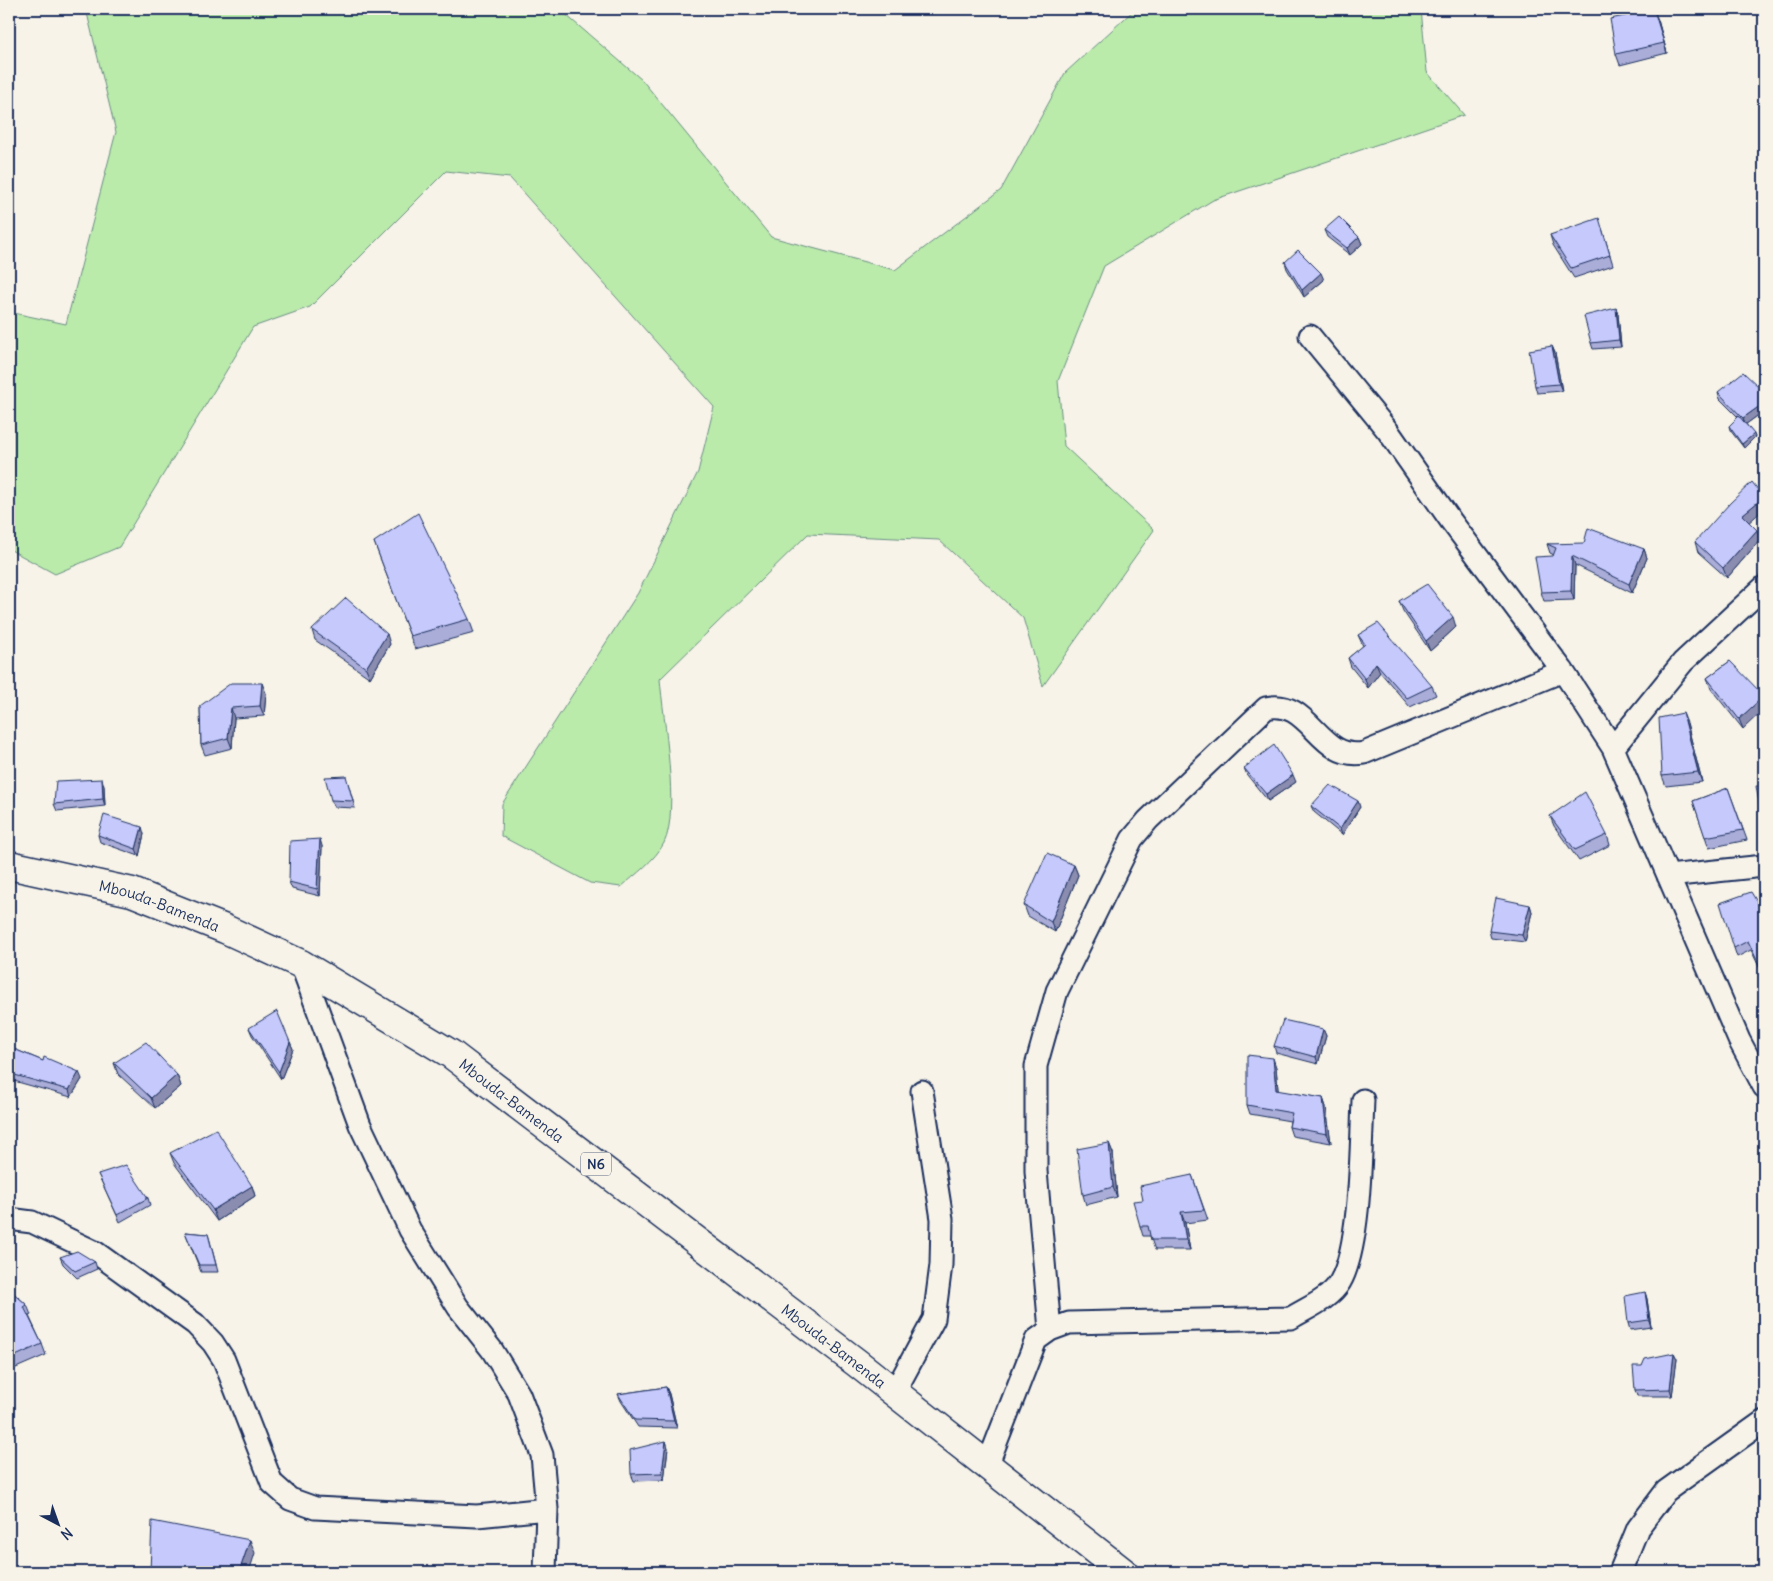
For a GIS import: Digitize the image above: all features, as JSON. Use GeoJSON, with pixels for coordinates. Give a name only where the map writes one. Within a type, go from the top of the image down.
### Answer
{"type":"FeatureCollection","features":[{"type":"Feature","properties":{"kind":"highway","name":"Mbouda-Bamenda"},"geometry":{"type":"LineString","coordinates":[[9,865],[132,892],[225,929],[301,964],[451,1054],[894,1393],[1123,1572]]}},
{"type":"Feature","properties":{"kind":"street"},"geometry":{"type":"LineString","coordinates":[[1310,336],[1388,431],[1451,521],[1563,671],[1613,748],[1739,1040],[1764,1087]]}},
{"type":"Feature","properties":{"kind":"street"},"geometry":{"type":"LineString","coordinates":[[1613,748],[1683,662],[1764,587]]}},
{"type":"Feature","properties":{"kind":"street"},"geometry":{"type":"LineString","coordinates":[[1050,1330],[1036,1170],[1036,1066],[1057,991],[1132,838],[1148,820],[1266,708],[1278,705],[1290,709],[1338,751],[1352,756],[1452,718],[1563,671]]}},
{"type":"Feature","properties":{"kind":"street"},"geometry":{"type":"LineString","coordinates":[[1668,876],[1764,866]]}},
{"type":"Feature","properties":{"kind":"street"},"geometry":{"type":"LineString","coordinates":[[301,964],[360,1125],[410,1230],[458,1307],[492,1350],[519,1394],[542,1456],[548,1509],[545,1572]]}},
{"type":"Feature","properties":{"kind":"street"},"geometry":{"type":"LineString","coordinates":[[894,1393],[934,1319],[941,1265],[942,1219],[922,1090]]}},
{"type":"Feature","properties":{"kind":"street"},"geometry":{"type":"LineString","coordinates":[[987,1466],[1036,1340],[1050,1330],[1069,1323],[1290,1318],[1320,1301],[1339,1283],[1347,1262],[1354,1223],[1363,1100]]}},
{"type":"Feature","properties":{"kind":"street"},"geometry":{"type":"LineString","coordinates":[[9,1219],[32,1222],[95,1252],[195,1324],[213,1343],[224,1360],[272,1483],[290,1499],[314,1508],[477,1516],[548,1509]]}},
{"type":"Feature","properties":{"kind":"street"},"geometry":{"type":"LineString","coordinates":[[1620,1572],[1638,1528],[1666,1491],[1764,1421]]}},
{"type":"Feature","properties":{"kind":"green space"},"geometry":{"type":"Polygon","coordinates":[[[86,9],[559,9],[642,80],[771,237],[895,270],[1001,190],[1065,73],[1135,9],[1421,9],[1427,72],[1464,115],[1213,200],[1104,266],[1058,381],[1064,446],[1154,530],[1043,686],[1023,618],[939,540],[808,534],[660,679],[671,788],[669,829],[660,849],[644,867],[621,887],[590,883],[501,836],[502,804],[638,593],[698,472],[714,407],[510,178],[446,171],[310,307],[253,327],[119,547],[55,574],[9,549],[9,312],[66,324],[116,132],[86,9]]]}},
{"type":"Feature","properties":{"kind":"building"},"geometry":{"type":"Polygon","coordinates":[[[1654,10],[1664,43],[1616,54],[1610,19],[1654,10]]]}},
{"type":"Feature","properties":{"kind":"building"},"geometry":{"type":"Polygon","coordinates":[[[1339,217],[1359,237],[1347,248],[1324,230],[1339,217]]]}},
{"type":"Feature","properties":{"kind":"building"},"geometry":{"type":"Polygon","coordinates":[[[1599,218],[1610,255],[1571,268],[1550,235],[1599,218]]]}},
{"type":"Feature","properties":{"kind":"building"},"geometry":{"type":"Polygon","coordinates":[[[1298,250],[1321,273],[1302,290],[1285,262],[1298,250]]]}},
{"type":"Feature","properties":{"kind":"building"},"geometry":{"type":"Polygon","coordinates":[[[1616,308],[1619,340],[1591,343],[1584,316],[1616,308]]]}},
{"type":"Feature","properties":{"kind":"building"},"geometry":{"type":"Polygon","coordinates":[[[1552,346],[1559,384],[1535,386],[1529,350],[1552,346]]]}},
{"type":"Feature","properties":{"kind":"building"},"geometry":{"type":"Polygon","coordinates":[[[1743,372],[1758,386],[1764,381],[1764,403],[1743,418],[1718,392],[1743,372]]]}},
{"type":"Feature","properties":{"kind":"building"},"geometry":{"type":"Polygon","coordinates":[[[1739,416],[1754,434],[1742,444],[1729,426],[1739,416]]]}},
{"type":"Feature","properties":{"kind":"building"},"geometry":{"type":"Polygon","coordinates":[[[1752,482],[1764,497],[1742,515],[1757,530],[1723,568],[1695,542],[1752,482]]]}},
{"type":"Feature","properties":{"kind":"building"},"geometry":{"type":"Polygon","coordinates":[[[418,513],[469,619],[410,636],[374,542],[418,513]]]}},
{"type":"Feature","properties":{"kind":"building"},"geometry":{"type":"Polygon","coordinates":[[[1588,528],[1644,549],[1629,584],[1572,556],[1571,591],[1541,592],[1535,557],[1553,556],[1556,548],[1547,544],[1584,543],[1588,528]]]}},
{"type":"Feature","properties":{"kind":"building"},"geometry":{"type":"Polygon","coordinates":[[[1427,584],[1453,617],[1426,641],[1399,601],[1427,584]]]}},
{"type":"Feature","properties":{"kind":"building"},"geometry":{"type":"Polygon","coordinates":[[[346,598],[387,634],[366,668],[312,630],[346,598]]]}},
{"type":"Feature","properties":{"kind":"building"},"geometry":{"type":"Polygon","coordinates":[[[1378,623],[1432,686],[1407,698],[1376,663],[1365,679],[1348,658],[1365,644],[1358,635],[1378,623]]]}},
{"type":"Feature","properties":{"kind":"building"},"geometry":{"type":"Polygon","coordinates":[[[1730,661],[1764,696],[1739,719],[1707,678],[1730,661]]]}},
{"type":"Feature","properties":{"kind":"building"},"geometry":{"type":"Polygon","coordinates":[[[231,683],[262,683],[260,706],[231,708],[228,738],[201,745],[200,706],[231,683]]]}},
{"type":"Feature","properties":{"kind":"building"},"geometry":{"type":"Polygon","coordinates":[[[1683,713],[1698,772],[1662,776],[1659,718],[1683,713]]]}},
{"type":"Feature","properties":{"kind":"building"},"geometry":{"type":"Polygon","coordinates":[[[1274,745],[1293,775],[1266,794],[1244,768],[1274,745]]]}},
{"type":"Feature","properties":{"kind":"building"},"geometry":{"type":"Polygon","coordinates":[[[346,776],[353,801],[331,800],[325,777],[346,776]]]}},
{"type":"Feature","properties":{"kind":"building"},"geometry":{"type":"Polygon","coordinates":[[[102,779],[103,799],[54,804],[56,781],[102,779]]]}},
{"type":"Feature","properties":{"kind":"building"},"geometry":{"type":"Polygon","coordinates":[[[1330,785],[1358,801],[1340,829],[1311,806],[1330,785]]]}},
{"type":"Feature","properties":{"kind":"building"},"geometry":{"type":"Polygon","coordinates":[[[1756,786],[1764,786],[1764,831],[1756,786]]]}},
{"type":"Feature","properties":{"kind":"building"},"geometry":{"type":"Polygon","coordinates":[[[1728,788],[1743,830],[1705,837],[1693,801],[1728,788]]]}},
{"type":"Feature","properties":{"kind":"building"},"geometry":{"type":"Polygon","coordinates":[[[1585,792],[1607,835],[1575,850],[1550,816],[1585,792]]]}},
{"type":"Feature","properties":{"kind":"building"},"geometry":{"type":"Polygon","coordinates":[[[104,815],[142,827],[136,849],[98,835],[104,815]]]}},
{"type":"Feature","properties":{"kind":"building"},"geometry":{"type":"Polygon","coordinates":[[[320,839],[317,889],[289,882],[290,841],[320,839]]]}},
{"type":"Feature","properties":{"kind":"building"},"geometry":{"type":"Polygon","coordinates":[[[1047,853],[1074,865],[1051,922],[1024,905],[1047,853]]]}},
{"type":"Feature","properties":{"kind":"building"},"geometry":{"type":"Polygon","coordinates":[[[1751,892],[1759,905],[1764,903],[1764,975],[1748,941],[1734,948],[1720,903],[1751,892]]]}},
{"type":"Feature","properties":{"kind":"building"},"geometry":{"type":"Polygon","coordinates":[[[1496,898],[1530,905],[1522,935],[1489,931],[1496,898]]]}},
{"type":"Feature","properties":{"kind":"building"},"geometry":{"type":"Polygon","coordinates":[[[277,1011],[290,1042],[279,1072],[249,1028],[277,1011]]]}},
{"type":"Feature","properties":{"kind":"building"},"geometry":{"type":"Polygon","coordinates":[[[1283,1020],[1323,1029],[1316,1057],[1274,1046],[1283,1020]]]}},
{"type":"Feature","properties":{"kind":"building"},"geometry":{"type":"Polygon","coordinates":[[[146,1042],[177,1075],[151,1098],[114,1063],[146,1042]]]}},
{"type":"Feature","properties":{"kind":"building"},"geometry":{"type":"Polygon","coordinates":[[[9,1047],[43,1061],[44,1057],[79,1072],[69,1090],[11,1074],[9,1080],[9,1047]]]}},
{"type":"Feature","properties":{"kind":"building"},"geometry":{"type":"Polygon","coordinates":[[[1247,1055],[1273,1058],[1276,1090],[1323,1098],[1327,1134],[1289,1127],[1292,1113],[1247,1105],[1247,1055]]]}},
{"type":"Feature","properties":{"kind":"building"},"geometry":{"type":"Polygon","coordinates":[[[216,1129],[252,1186],[213,1210],[170,1153],[216,1129]]]}},
{"type":"Feature","properties":{"kind":"building"},"geometry":{"type":"Polygon","coordinates":[[[1109,1143],[1113,1187],[1083,1195],[1077,1149],[1109,1143]]]}},
{"type":"Feature","properties":{"kind":"building"},"geometry":{"type":"Polygon","coordinates":[[[126,1165],[148,1198],[117,1215],[98,1174],[126,1165]]]}},
{"type":"Feature","properties":{"kind":"building"},"geometry":{"type":"Polygon","coordinates":[[[1192,1175],[1204,1210],[1181,1212],[1186,1240],[1151,1240],[1148,1226],[1140,1226],[1133,1201],[1143,1200],[1140,1186],[1192,1175]]]}},
{"type":"Feature","properties":{"kind":"building"},"geometry":{"type":"Polygon","coordinates":[[[185,1232],[208,1234],[216,1265],[199,1265],[185,1232]]]}},
{"type":"Feature","properties":{"kind":"building"},"geometry":{"type":"Polygon","coordinates":[[[77,1251],[95,1262],[75,1271],[60,1257],[77,1251]]]}},
{"type":"Feature","properties":{"kind":"building"},"geometry":{"type":"Polygon","coordinates":[[[9,1289],[27,1305],[24,1307],[42,1344],[9,1359],[9,1289]]]}},
{"type":"Feature","properties":{"kind":"building"},"geometry":{"type":"Polygon","coordinates":[[[1645,1292],[1649,1320],[1628,1323],[1625,1296],[1645,1292]]]}},
{"type":"Feature","properties":{"kind":"building"},"geometry":{"type":"Polygon","coordinates":[[[1674,1353],[1670,1389],[1635,1390],[1633,1366],[1642,1366],[1645,1359],[1674,1353]]]}},
{"type":"Feature","properties":{"kind":"building"},"geometry":{"type":"Polygon","coordinates":[[[666,1387],[674,1421],[635,1420],[618,1394],[666,1387]]]}},
{"type":"Feature","properties":{"kind":"building"},"geometry":{"type":"Polygon","coordinates":[[[666,1441],[662,1473],[631,1474],[630,1450],[666,1441]]]}},
{"type":"Feature","properties":{"kind":"building"},"geometry":{"type":"Polygon","coordinates":[[[152,1521],[250,1540],[239,1572],[150,1572],[152,1521]]]}}]}
